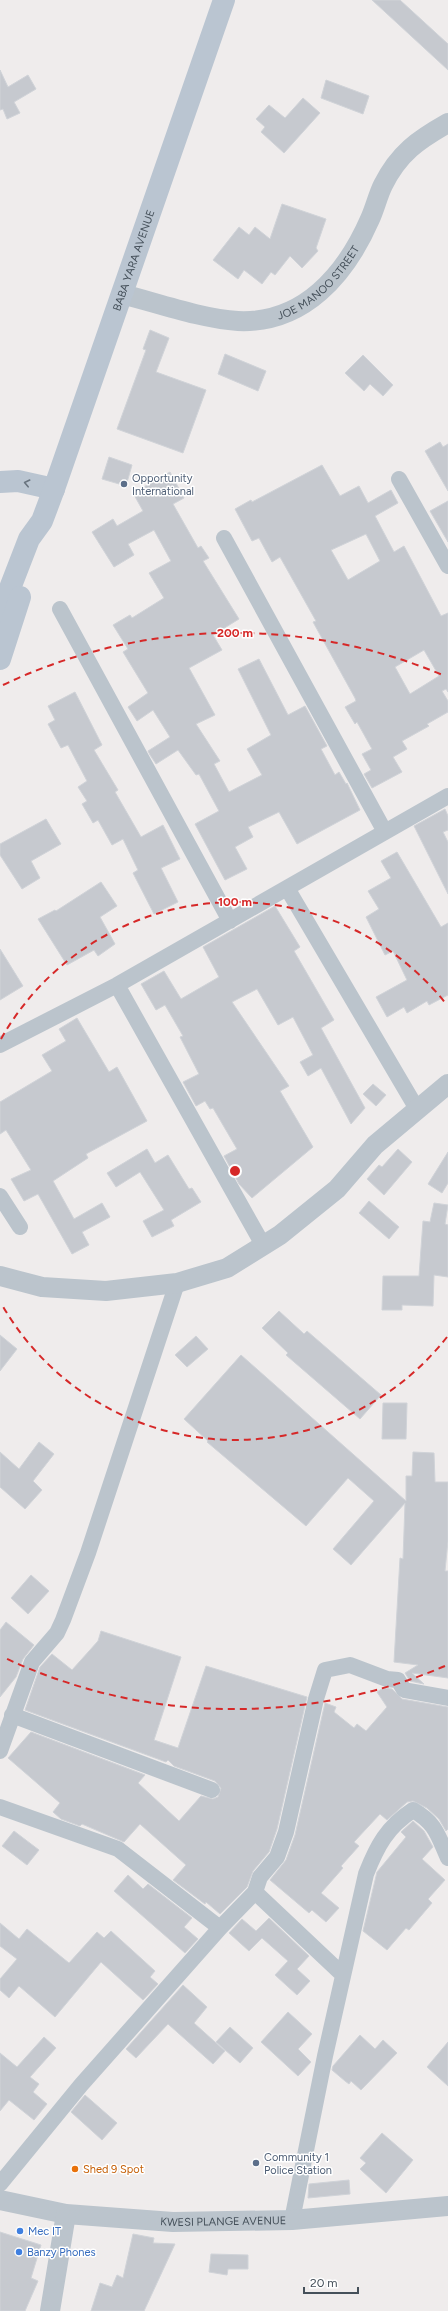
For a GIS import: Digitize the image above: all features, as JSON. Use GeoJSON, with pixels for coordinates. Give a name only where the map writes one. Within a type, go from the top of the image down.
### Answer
{"type":"FeatureCollection","features":[{"type":"Feature","properties":{"kind":"main road","name":"BABA YARA AVENUE"},"geometry":{"type":"LineString","coordinates":[[0,659],[39,541],[42,521],[224,0]]}},
{"type":"Feature","properties":{"kind":"main road"},"geometry":{"type":"LineString","coordinates":[[0,482],[18,481],[54,489]]}},
{"type":"Feature","properties":{"kind":"main road","name":"BABA YARA AVENUE"},"geometry":{"type":"LineString","coordinates":[[0,614],[29,540],[42,521]]}},
{"type":"Feature","properties":{"kind":"street","name":"JOE MANOO STREET"},"geometry":{"type":"LineString","coordinates":[[122,294],[190,312],[238,321],[278,317],[319,295],[350,258],[371,218],[383,185],[404,152],[422,138],[448,123]]}},
{"type":"Feature","properties":{"kind":"street"},"geometry":{"type":"LineString","coordinates":[[399,478],[448,566]]}},
{"type":"Feature","properties":{"kind":"street"},"geometry":{"type":"LineString","coordinates":[[224,538],[385,832]]}},
{"type":"Feature","properties":{"kind":"street"},"geometry":{"type":"LineString","coordinates":[[60,609],[230,921]]}},
{"type":"Feature","properties":{"kind":"street"},"geometry":{"type":"LineString","coordinates":[[0,1045],[117,986],[448,796]]}},
{"type":"Feature","properties":{"kind":"street"},"geometry":{"type":"LineString","coordinates":[[287,888],[417,1109]]}},
{"type":"Feature","properties":{"kind":"street"},"geometry":{"type":"LineString","coordinates":[[117,986],[263,1245]]}},
{"type":"Feature","properties":{"kind":"street"},"geometry":{"type":"LineString","coordinates":[[0,1276],[42,1287],[106,1291],[177,1283],[227,1268],[280,1235],[337,1189],[375,1145],[448,1084]]}},
{"type":"Feature","properties":{"kind":"street"},"geometry":{"type":"LineString","coordinates":[[0,1196],[20,1227]]}},
{"type":"Feature","properties":{"kind":"street"},"geometry":{"type":"LineString","coordinates":[[0,1751],[32,1662],[57,1633],[63,1620],[90,1545],[177,1283]]}},
{"type":"Feature","properties":{"kind":"street"},"geometry":{"type":"LineString","coordinates":[[0,2184],[81,2085],[220,1928],[255,1892],[260,1877],[277,1857],[286,1832],[316,1699],[325,1670],[350,1665],[387,1679],[398,1680],[404,1690],[448,1698]]}},
{"type":"Feature","properties":{"kind":"street"},"geometry":{"type":"LineString","coordinates":[[12,1715],[212,1790]]}},
{"type":"Feature","properties":{"kind":"street"},"geometry":{"type":"LineString","coordinates":[[0,1807],[118,1849],[220,1928]]}},
{"type":"Feature","properties":{"kind":"street"},"geometry":{"type":"LineString","coordinates":[[292,2220],[343,1975],[366,1874],[376,1848],[397,1820],[413,1810],[425,1817],[438,1832],[448,1858]]}},
{"type":"Feature","properties":{"kind":"street"},"geometry":{"type":"LineString","coordinates":[[255,1892],[343,1975]]}},
{"type":"Feature","properties":{"kind":"street","name":"KWESI PLANGE AVENUE"},"geometry":{"type":"LineString","coordinates":[[0,2200],[66,2214],[173,2222],[292,2220],[448,2206]]}},
{"type":"Feature","properties":{"kind":"street"},"geometry":{"type":"LineString","coordinates":[[50,2311],[66,2214]]}},
{"type":"Feature","properties":{"kind":"building"},"geometry":{"type":"Polygon","coordinates":[[[372,0],[400,0],[448,44],[448,70],[372,0]]]}},
{"type":"Feature","properties":{"kind":"building"},"geometry":{"type":"Polygon","coordinates":[[[0,70],[8,87],[28,75],[36,89],[14,102],[20,113],[7,119],[3,109],[0,110],[0,70]]]}},
{"type":"Feature","properties":{"kind":"building"},"geometry":{"type":"Polygon","coordinates":[[[326,80],[369,96],[363,114],[321,98],[326,80]]]}},
{"type":"Feature","properties":{"kind":"building"},"geometry":{"type":"Polygon","coordinates":[[[303,98],[320,113],[284,153],[261,132],[265,127],[256,119],[269,105],[285,118],[303,98]]]}},
{"type":"Feature","properties":{"kind":"building"},"geometry":{"type":"Polygon","coordinates":[[[282,204],[326,219],[316,248],[318,251],[302,268],[290,256],[275,275],[271,272],[262,284],[244,270],[238,279],[213,260],[239,227],[249,235],[255,227],[270,239],[282,204]]]}},
{"type":"Feature","properties":{"kind":"building"},"geometry":{"type":"Polygon","coordinates":[[[150,330],[169,338],[156,372],[206,390],[183,453],[117,429],[146,350],[143,349],[150,330]]]}},
{"type":"Feature","properties":{"kind":"building"},"geometry":{"type":"Polygon","coordinates":[[[225,354],[266,371],[258,391],[218,374],[225,354]]]}},
{"type":"Feature","properties":{"kind":"building"},"geometry":{"type":"Polygon","coordinates":[[[363,355],[393,385],[383,396],[370,384],[364,391],[345,373],[363,355]]]}},
{"type":"Feature","properties":{"kind":"building"},"geometry":{"type":"Polygon","coordinates":[[[440,442],[443,447],[448,444],[448,491],[425,451],[440,442]]]}},
{"type":"Feature","properties":{"kind":"building"},"geometry":{"type":"Polygon","coordinates":[[[109,457],[132,465],[126,486],[102,479],[109,457]]]}},
{"type":"Feature","properties":{"kind":"building"},"geometry":{"type":"Polygon","coordinates":[[[322,465],[340,496],[359,486],[368,503],[391,490],[398,503],[375,516],[394,552],[404,546],[441,616],[448,613],[448,692],[446,689],[442,691],[448,701],[448,712],[427,724],[429,726],[402,741],[407,749],[393,757],[402,772],[372,788],[364,774],[371,770],[362,754],[372,749],[357,722],[355,724],[345,707],[356,701],[355,698],[313,622],[316,621],[280,557],[272,562],[259,538],[252,541],[235,509],[251,500],[252,502],[322,465]],[[366,534],[331,550],[348,580],[380,561],[366,534]],[[424,650],[395,667],[410,694],[439,676],[424,650]]]}},
{"type":"Feature","properties":{"kind":"building"},"geometry":{"type":"Polygon","coordinates":[[[170,472],[184,498],[173,504],[198,548],[201,546],[209,558],[203,561],[239,619],[213,635],[222,650],[189,668],[215,715],[196,724],[220,761],[214,764],[229,792],[262,775],[247,749],[271,735],[238,669],[259,659],[288,715],[305,706],[327,746],[321,749],[335,775],[339,772],[346,784],[347,783],[360,810],[297,844],[279,812],[248,827],[253,837],[235,847],[247,869],[225,880],[195,824],[219,811],[199,774],[196,775],[178,750],[156,764],[150,755],[148,751],[170,737],[153,710],[137,721],[128,707],[148,693],[123,652],[128,649],[113,625],[130,615],[132,618],[164,598],[149,573],[171,561],[154,530],[128,544],[134,555],[114,567],[92,532],[113,519],[117,526],[143,511],[133,493],[170,472]]]}},
{"type":"Feature","properties":{"kind":"building"},"geometry":{"type":"Polygon","coordinates":[[[448,501],[448,542],[430,511],[448,501]]]}},
{"type":"Feature","properties":{"kind":"building"},"geometry":{"type":"Polygon","coordinates":[[[75,692],[102,745],[94,750],[118,790],[115,792],[141,837],[163,825],[180,859],[161,868],[178,902],[154,914],[133,873],[138,870],[123,839],[112,845],[98,820],[93,823],[82,804],[87,801],[78,787],[87,781],[68,745],[61,748],[48,724],[55,720],[48,706],[75,692]]]}},
{"type":"Feature","properties":{"kind":"building"},"geometry":{"type":"Polygon","coordinates":[[[445,809],[448,816],[448,830],[443,832],[448,842],[448,894],[414,826],[445,809]]]}},
{"type":"Feature","properties":{"kind":"building"},"geometry":{"type":"Polygon","coordinates":[[[46,819],[61,844],[31,861],[40,878],[22,889],[0,855],[0,844],[46,819]]]}},
{"type":"Feature","properties":{"kind":"building"},"geometry":{"type":"Polygon","coordinates":[[[397,852],[441,927],[448,923],[448,995],[429,1005],[427,1001],[407,1013],[404,1007],[387,1017],[376,997],[407,980],[393,951],[385,955],[366,917],[379,909],[368,891],[391,878],[381,861],[397,852]]]}},
{"type":"Feature","properties":{"kind":"building"},"geometry":{"type":"Polygon","coordinates":[[[101,882],[117,906],[100,917],[115,944],[98,956],[94,950],[67,965],[38,919],[55,910],[56,911],[101,882]]]}},
{"type":"Feature","properties":{"kind":"building"},"geometry":{"type":"Polygon","coordinates":[[[275,906],[300,947],[294,951],[334,1020],[321,1028],[365,1108],[351,1124],[321,1068],[308,1076],[300,1062],[313,1055],[293,1017],[278,1025],[257,989],[232,1002],[289,1086],[280,1091],[313,1147],[252,1198],[239,1184],[224,1156],[237,1149],[213,1108],[210,1109],[205,1101],[196,1106],[183,1082],[199,1074],[180,1037],[183,1036],[165,1005],[156,1010],[141,984],[164,971],[181,999],[219,977],[203,947],[275,906]]]}},
{"type":"Feature","properties":{"kind":"building"},"geometry":{"type":"Polygon","coordinates":[[[0,949],[23,986],[0,1000],[0,949]]]}},
{"type":"Feature","properties":{"kind":"building"},"geometry":{"type":"Polygon","coordinates":[[[77,1018],[109,1072],[117,1067],[147,1121],[86,1154],[88,1158],[53,1181],[74,1219],[102,1203],[110,1217],[82,1232],[89,1245],[72,1254],[38,1194],[24,1201],[11,1179],[31,1170],[6,1130],[0,1134],[0,1102],[52,1071],[42,1055],[66,1041],[59,1029],[77,1018]]]}},
{"type":"Feature","properties":{"kind":"building"},"geometry":{"type":"Polygon","coordinates":[[[373,1084],[386,1095],[376,1106],[363,1094],[373,1084]]]}},
{"type":"Feature","properties":{"kind":"building"},"geometry":{"type":"Polygon","coordinates":[[[147,1149],[155,1163],[168,1155],[189,1189],[192,1188],[201,1202],[171,1220],[174,1226],[152,1237],[143,1221],[164,1210],[140,1172],[116,1187],[107,1173],[147,1149]]]}},
{"type":"Feature","properties":{"kind":"building"},"geometry":{"type":"Polygon","coordinates":[[[398,1149],[412,1162],[384,1195],[367,1179],[379,1165],[382,1167],[398,1149]]]}},
{"type":"Feature","properties":{"kind":"building"},"geometry":{"type":"Polygon","coordinates":[[[448,1152],[448,1183],[442,1193],[428,1184],[448,1152]]]}},
{"type":"Feature","properties":{"kind":"building"},"geometry":{"type":"Polygon","coordinates":[[[369,1201],[399,1227],[389,1239],[359,1213],[369,1201]]]}},
{"type":"Feature","properties":{"kind":"building"},"geometry":{"type":"Polygon","coordinates":[[[434,1203],[448,1205],[445,1224],[448,1225],[448,1277],[434,1275],[433,1306],[402,1305],[402,1310],[382,1310],[383,1276],[419,1276],[423,1221],[430,1222],[434,1203]]]}},
{"type":"Feature","properties":{"kind":"building"},"geometry":{"type":"Polygon","coordinates":[[[279,1311],[304,1334],[307,1331],[381,1395],[360,1419],[286,1355],[288,1353],[262,1328],[279,1311]]]}},
{"type":"Feature","properties":{"kind":"building"},"geometry":{"type":"Polygon","coordinates":[[[0,1335],[17,1349],[0,1371],[0,1335]]]}},
{"type":"Feature","properties":{"kind":"building"},"geometry":{"type":"Polygon","coordinates":[[[196,1336],[208,1349],[187,1367],[175,1355],[196,1336]]]}},
{"type":"Feature","properties":{"kind":"building"},"geometry":{"type":"Polygon","coordinates":[[[241,1355],[406,1501],[406,1476],[412,1476],[413,1452],[434,1453],[435,1482],[448,1482],[448,1541],[445,1571],[448,1571],[448,1678],[412,1673],[424,1684],[410,1681],[405,1673],[418,1665],[394,1662],[400,1558],[403,1559],[405,1503],[351,1565],[333,1549],[374,1501],[348,1478],[306,1526],[207,1442],[208,1441],[184,1419],[241,1355]]]}},
{"type":"Feature","properties":{"kind":"building"},"geometry":{"type":"Polygon","coordinates":[[[383,1403],[407,1403],[406,1439],[382,1439],[383,1403]]]}},
{"type":"Feature","properties":{"kind":"building"},"geometry":{"type":"Polygon","coordinates":[[[39,1442],[54,1454],[33,1481],[42,1490],[25,1509],[0,1487],[0,1452],[19,1469],[39,1442]]]}},
{"type":"Feature","properties":{"kind":"building"},"geometry":{"type":"Polygon","coordinates":[[[31,1575],[49,1591],[28,1614],[11,1598],[31,1575]]]}},
{"type":"Feature","properties":{"kind":"building"},"geometry":{"type":"Polygon","coordinates":[[[6,1622],[34,1645],[23,1659],[16,1677],[0,1697],[0,1630],[6,1622]]]}},
{"type":"Feature","properties":{"kind":"building"},"geometry":{"type":"Polygon","coordinates":[[[101,1631],[181,1657],[154,1740],[178,1748],[206,1666],[307,1697],[277,1829],[269,1852],[253,1871],[247,1887],[220,1914],[206,1902],[205,1904],[173,1880],[186,1865],[140,1824],[124,1842],[82,1824],[80,1826],[61,1819],[53,1812],[60,1803],[8,1758],[31,1732],[145,1775],[138,1783],[179,1821],[201,1796],[213,1799],[218,1797],[221,1788],[215,1781],[174,1766],[168,1760],[166,1762],[25,1710],[40,1667],[52,1654],[72,1670],[98,1641],[101,1631]]]}},
{"type":"Feature","properties":{"kind":"building"},"geometry":{"type":"Polygon","coordinates":[[[383,1688],[392,1689],[402,1699],[448,1707],[448,1829],[446,1831],[439,1819],[427,1808],[413,1801],[407,1802],[387,1820],[380,1814],[354,1842],[359,1846],[341,1866],[343,1868],[321,1893],[339,1908],[326,1922],[312,1910],[309,1913],[270,1880],[286,1860],[295,1835],[325,1703],[336,1707],[334,1712],[354,1728],[357,1724],[366,1731],[387,1707],[377,1692],[383,1688]]]}},
{"type":"Feature","properties":{"kind":"building"},"geometry":{"type":"Polygon","coordinates":[[[413,1821],[424,1831],[433,1847],[422,1859],[445,1880],[428,1899],[432,1903],[409,1930],[406,1928],[387,1950],[363,1931],[377,1872],[406,1837],[401,1832],[413,1821]]]}},
{"type":"Feature","properties":{"kind":"building"},"geometry":{"type":"Polygon","coordinates":[[[14,1831],[39,1850],[27,1865],[2,1846],[14,1831]]]}},
{"type":"Feature","properties":{"kind":"building"},"geometry":{"type":"Polygon","coordinates":[[[128,1875],[143,1889],[148,1884],[192,1918],[184,1927],[198,1939],[185,1953],[114,1891],[128,1875]]]}},
{"type":"Feature","properties":{"kind":"building"},"geometry":{"type":"Polygon","coordinates":[[[269,1918],[309,1956],[297,1969],[310,1981],[297,1995],[275,1975],[288,1961],[262,1938],[249,1951],[229,1933],[242,1919],[256,1931],[269,1918]]]}},
{"type":"Feature","properties":{"kind":"building"},"geometry":{"type":"Polygon","coordinates":[[[0,1923],[19,1939],[27,1929],[69,1963],[97,1932],[104,1938],[111,1931],[155,1971],[150,1977],[158,1984],[143,2000],[101,1962],[55,2017],[19,1986],[9,1998],[0,1990],[0,1979],[17,1959],[0,1946],[0,1923]]]}},
{"type":"Feature","properties":{"kind":"building"},"geometry":{"type":"Polygon","coordinates":[[[183,1985],[207,2007],[194,2023],[225,2051],[213,2064],[168,2024],[136,2058],[126,2049],[183,1985]]]}},
{"type":"Feature","properties":{"kind":"building"},"geometry":{"type":"Polygon","coordinates":[[[288,2012],[312,2034],[298,2049],[311,2062],[298,2076],[261,2042],[288,2012]]]}},
{"type":"Feature","properties":{"kind":"building"},"geometry":{"type":"Polygon","coordinates":[[[230,2027],[253,2048],[240,2063],[216,2042],[230,2027]]]}},
{"type":"Feature","properties":{"kind":"building"},"geometry":{"type":"Polygon","coordinates":[[[360,2035],[375,2049],[383,2040],[397,2053],[361,2090],[351,2081],[349,2084],[332,2070],[333,2066],[360,2035]]]}},
{"type":"Feature","properties":{"kind":"building"},"geometry":{"type":"Polygon","coordinates":[[[44,2037],[56,2048],[30,2077],[39,2084],[33,2092],[47,2104],[34,2120],[9,2100],[0,2111],[0,2053],[17,2067],[44,2037]]]}},
{"type":"Feature","properties":{"kind":"building"},"geometry":{"type":"Polygon","coordinates":[[[448,2042],[448,2086],[427,2067],[448,2042]]]}},
{"type":"Feature","properties":{"kind":"building"},"geometry":{"type":"Polygon","coordinates":[[[85,2095],[117,2123],[102,2140],[71,2112],[85,2095]]]}},
{"type":"Feature","properties":{"kind":"building"},"geometry":{"type":"Polygon","coordinates":[[[382,2133],[413,2160],[386,2193],[360,2169],[366,2163],[360,2158],[382,2133]]]}},
{"type":"Feature","properties":{"kind":"building"},"geometry":{"type":"Polygon","coordinates":[[[349,2180],[350,2194],[308,2198],[309,2184],[349,2180]]]}},
{"type":"Feature","properties":{"kind":"building"},"geometry":{"type":"Polygon","coordinates":[[[0,2232],[41,2245],[31,2278],[38,2281],[25,2311],[0,2311],[0,2232]]]}},
{"type":"Feature","properties":{"kind":"building"},"geometry":{"type":"Polygon","coordinates":[[[133,2234],[154,2238],[153,2243],[175,2244],[144,2311],[91,2311],[100,2283],[112,2287],[117,2275],[123,2278],[133,2234]]]}},
{"type":"Feature","properties":{"kind":"building"},"geometry":{"type":"Polygon","coordinates":[[[211,2254],[248,2255],[248,2269],[228,2269],[227,2275],[209,2272],[211,2254]]]}},
{"type":"Feature","properties":{"kind":"place","name":"Opportunity International"},"geometry":{"type":"Point","coordinates":[124,484]}},
{"type":"Feature","properties":{"kind":"place","name":"Community 1 Police Station"},"geometry":{"type":"Point","coordinates":[256,2163]}},
{"type":"Feature","properties":{"kind":"place","name":"Shed 9 Spot"},"geometry":{"type":"Point","coordinates":[75,2169]}},
{"type":"Feature","properties":{"kind":"place","name":"Mec IT"},"geometry":{"type":"Point","coordinates":[20,2231]}},
{"type":"Feature","properties":{"kind":"place","name":"Banzy Phones"},"geometry":{"type":"Point","coordinates":[19,2252]}}]}
